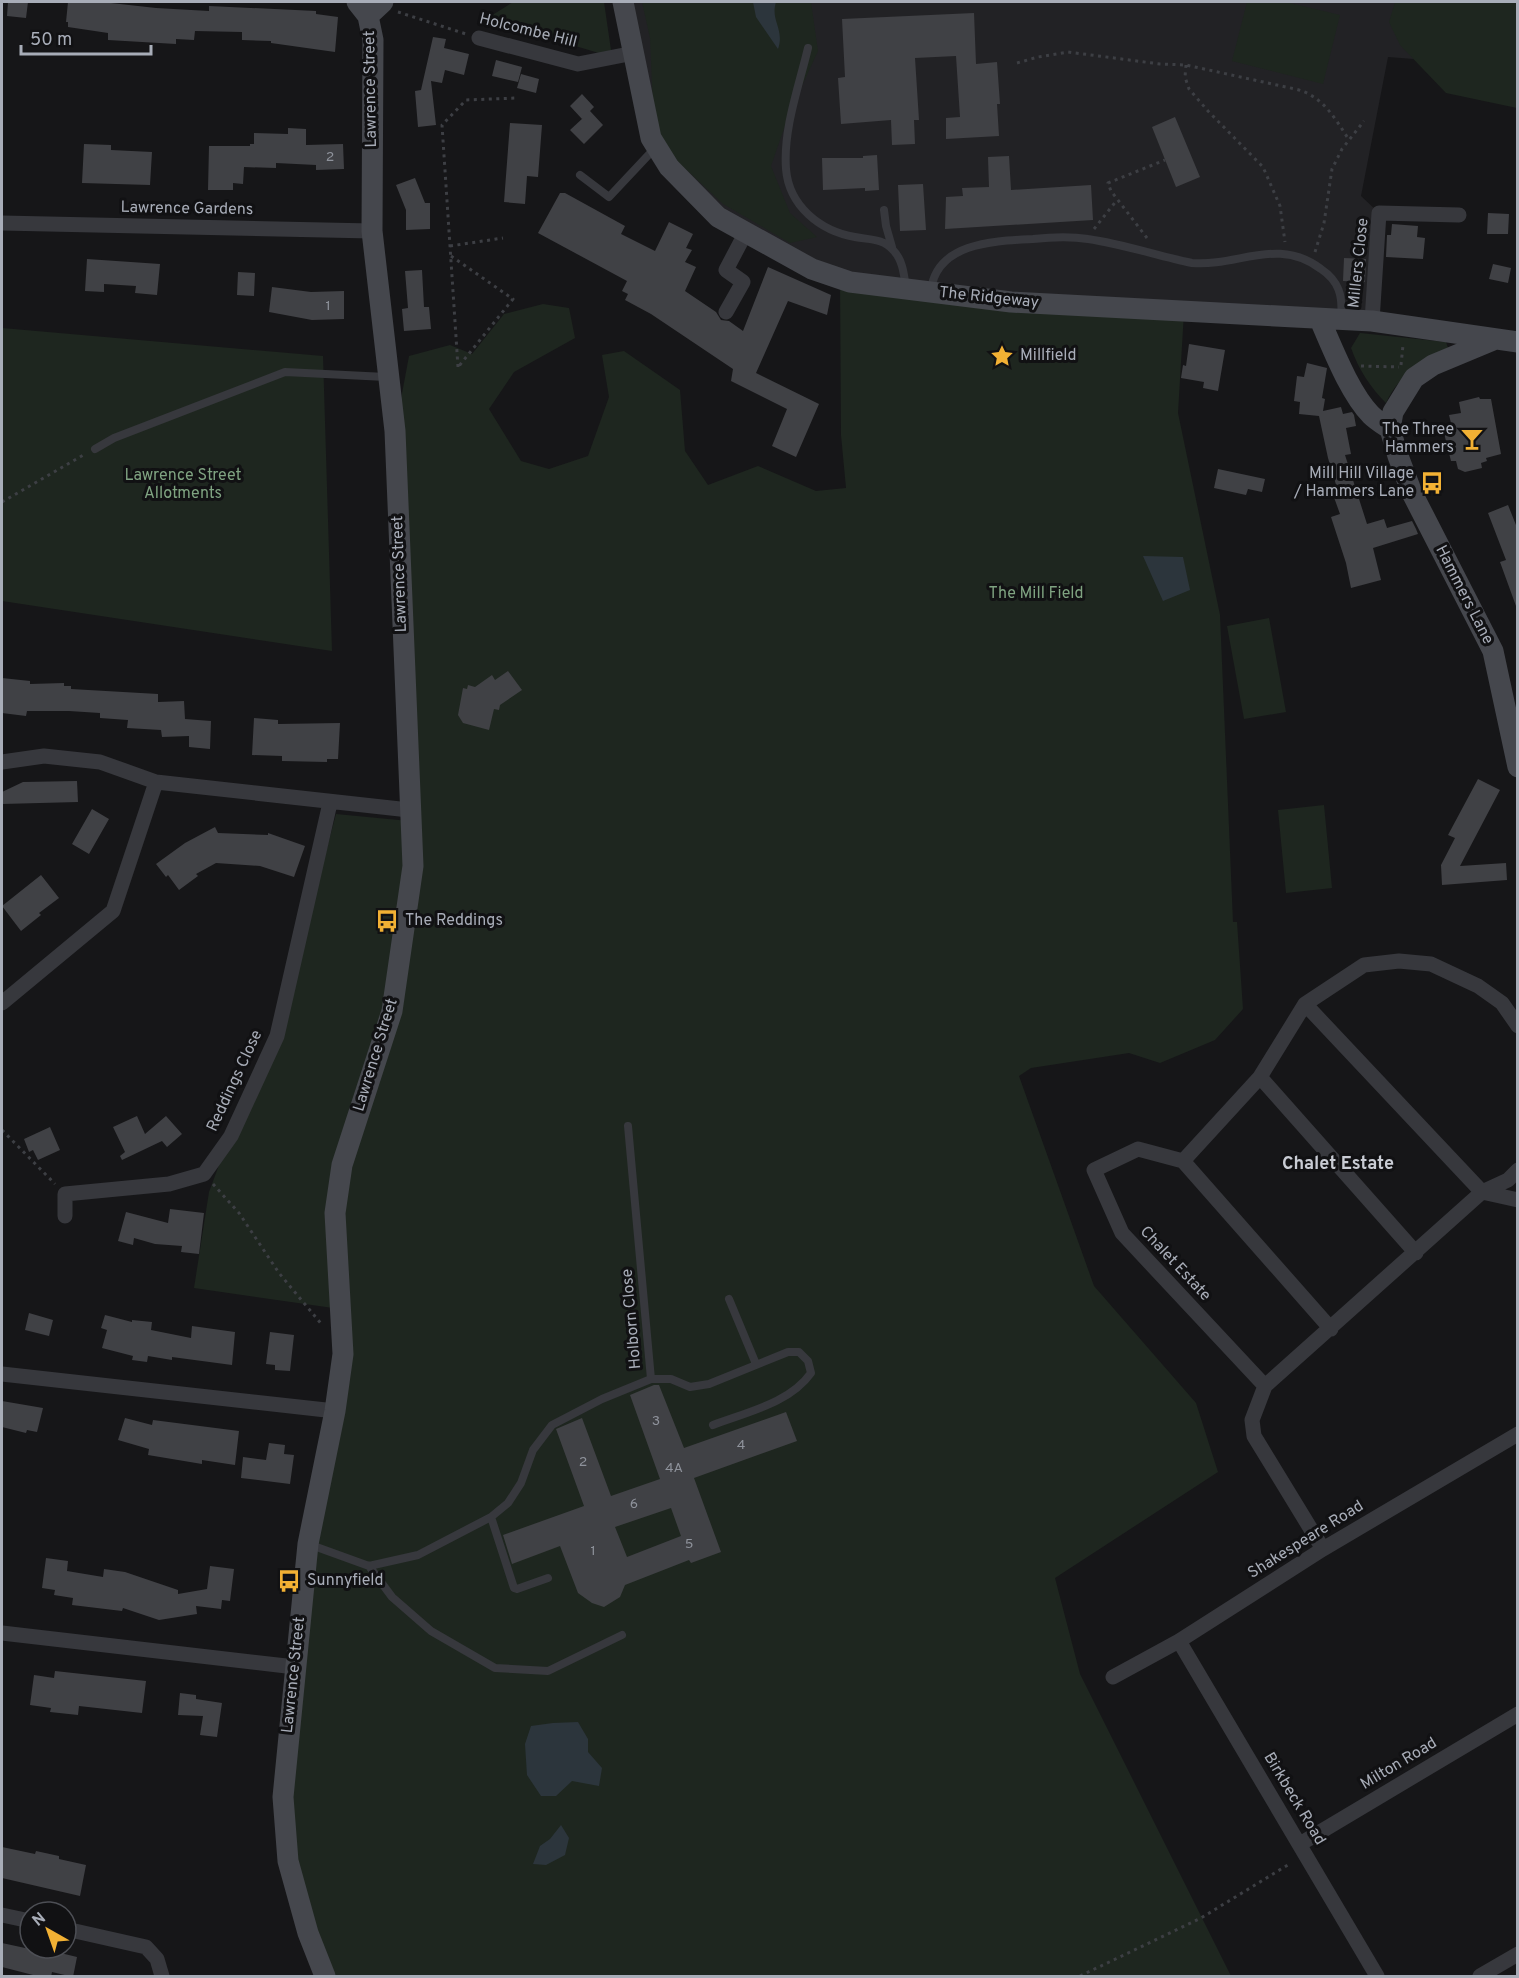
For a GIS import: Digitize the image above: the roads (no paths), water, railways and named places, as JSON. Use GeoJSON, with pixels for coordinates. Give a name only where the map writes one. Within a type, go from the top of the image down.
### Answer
{"type":"FeatureCollection","features":[{"type":"Feature","properties":{"kind":"street","name":"The Ridgeway"},"geometry":{"type":"LineString","coordinates":[[623,2],[651,138],[669,167],[718,217],[812,269],[850,282],[1011,302],[1372,321],[1518,342]]}},
{"type":"Feature","properties":{"kind":"street","name":"Lawrence Street"},"geometry":{"type":"LineString","coordinates":[[325,1977],[308,1933],[288,1862],[283,1797],[308,1544],[335,1411],[343,1354],[335,1213],[342,1165],[392,1011],[412,866],[395,431],[372,231],[373,6]]}},
{"type":"Feature","properties":{"kind":"street","name":"Holcombe Hill"},"geometry":{"type":"LineString","coordinates":[[479,38],[578,64],[634,53]]}},
{"type":"Feature","properties":{"kind":"street","name":"Millers Close"},"geometry":{"type":"LineString","coordinates":[[1372,321],[1379,213],[1459,215]]}},
{"type":"Feature","properties":{"kind":"street","name":"Lawrence Gardens"},"geometry":{"type":"LineString","coordinates":[[2,223],[372,231]]}},
{"type":"Feature","properties":{"kind":"street"},"geometry":{"type":"LineString","coordinates":[[726,312],[743,282],[726,270],[746,232]]}},
{"type":"Feature","properties":{"kind":"street"},"geometry":{"type":"LineString","coordinates":[[1330,320],[1340,365],[1371,415],[1390,429],[1393,412],[1414,378],[1433,365],[1494,339]]}},
{"type":"Feature","properties":{"kind":"street","name":"Hammers Lane"},"geometry":{"type":"LineString","coordinates":[[1390,429],[1412,493],[1493,651],[1518,767]]}},
{"type":"Feature","properties":{"kind":"street"},"geometry":{"type":"LineString","coordinates":[[2,762],[44,756],[100,762],[156,782],[409,810]]}},
{"type":"Feature","properties":{"kind":"street"},"geometry":{"type":"LineString","coordinates":[[2,1003],[113,911],[156,782]]}},
{"type":"Feature","properties":{"kind":"street","name":"Reddings Close"},"geometry":{"type":"LineString","coordinates":[[65,1216],[64,1194],[169,1184],[204,1174],[231,1136],[277,1036],[330,802]]}},
{"type":"Feature","properties":{"kind":"street"},"geometry":{"type":"LineString","coordinates":[[1331,1329],[1183,1161],[1260,1077],[1305,1004],[1364,965],[1399,961],[1431,964],[1478,986],[1502,1003],[1518,1026]]}},
{"type":"Feature","properties":{"kind":"street"},"geometry":{"type":"LineString","coordinates":[[1305,1004],[1482,1192],[1518,1200]]}},
{"type":"Feature","properties":{"kind":"street"},"geometry":{"type":"LineString","coordinates":[[1260,1077],[1416,1253]]}},
{"type":"Feature","properties":{"kind":"street","name":"Chalet Estate"},"geometry":{"type":"LineString","coordinates":[[1183,1161],[1138,1149],[1094,1170],[1122,1233],[1265,1386]]}},
{"type":"Feature","properties":{"kind":"street"},"geometry":{"type":"LineString","coordinates":[[1323,1550],[1254,1436],[1252,1420],[1265,1386],[1482,1192],[1508,1180],[1518,1170]]}},
{"type":"Feature","properties":{"kind":"street"},"geometry":{"type":"LineString","coordinates":[[2,1374],[335,1411]]}},
{"type":"Feature","properties":{"kind":"street","name":"Shakespeare Road"},"geometry":{"type":"LineString","coordinates":[[1113,1677],[1179,1641],[1323,1550],[1518,1434]]}},
{"type":"Feature","properties":{"kind":"street"},"geometry":{"type":"LineString","coordinates":[[2,1633],[295,1667]]}},
{"type":"Feature","properties":{"kind":"street","name":"Birkbeck Road"},"geometry":{"type":"LineString","coordinates":[[1179,1641],[1377,1977]]}},
{"type":"Feature","properties":{"kind":"street","name":"Milton Road"},"geometry":{"type":"LineString","coordinates":[[1302,1849],[1518,1714]]}},
{"type":"Feature","properties":{"kind":"street"},"geometry":{"type":"LineString","coordinates":[[2,1915],[18,1918]]}},
{"type":"Feature","properties":{"kind":"street"},"geometry":{"type":"LineString","coordinates":[[78,1932],[146,1947],[157,1959],[162,1977]]}},
{"type":"Feature","properties":{"kind":"street"},"geometry":{"type":"LineString","coordinates":[[1480,1977],[1518,1954]]}},
{"type":"Feature","properties":{"kind":"lane"},"geometry":{"type":"LineString","coordinates":[[808,48],[788,142],[786,168],[794,195],[808,215],[831,230],[880,241],[893,249]]}},
{"type":"Feature","properties":{"kind":"lane"},"geometry":{"type":"LineString","coordinates":[[580,175],[609,197],[656,147]]}},
{"type":"Feature","properties":{"kind":"lane"},"geometry":{"type":"LineString","coordinates":[[884,210],[893,249],[902,266],[906,290]]}},
{"type":"Feature","properties":{"kind":"lane"},"geometry":{"type":"LineString","coordinates":[[931,292],[932,280],[941,267],[959,252],[973,246],[991,241],[1060,237],[1087,238],[1203,264],[1263,254],[1287,253],[1312,262],[1331,277],[1339,289],[1342,307],[1330,320]]}},
{"type":"Feature","properties":{"kind":"lane"},"geometry":{"type":"LineString","coordinates":[[95,449],[114,438],[285,372],[388,377]]}},
{"type":"Feature","properties":{"kind":"lane","name":"Holborn Close"},"geometry":{"type":"LineString","coordinates":[[369,1566],[418,1555],[490,1517],[508,1503],[520,1483],[533,1450],[552,1425],[602,1399],[651,1379],[628,1126]]}},
{"type":"Feature","properties":{"kind":"lane"},"geometry":{"type":"LineString","coordinates":[[729,1299],[756,1364]]}},
{"type":"Feature","properties":{"kind":"lane"},"geometry":{"type":"LineString","coordinates":[[651,1379],[671,1379],[690,1387],[709,1384],[788,1352],[799,1352],[808,1361],[811,1373],[803,1384],[790,1395],[713,1425]]}},
{"type":"Feature","properties":{"kind":"lane"},"geometry":{"type":"LineString","coordinates":[[490,1517],[514,1588],[517,1589],[548,1578]]}},
{"type":"Feature","properties":{"kind":"lane"},"geometry":{"type":"LineString","coordinates":[[308,1544],[369,1566],[392,1597],[431,1631],[495,1668],[548,1671],[622,1635]]}},
{"type":"Feature","properties":{"kind":"place","name":"Millfield"},"geometry":{"type":"Point","coordinates":[1002,356]}},
{"type":"Feature","properties":{"kind":"place","name":"The Three Hammers"},"geometry":{"type":"Point","coordinates":[1472,439]}},
{"type":"Feature","properties":{"kind":"place","name":"Mill Hill Village / Hammers Lane"},"geometry":{"type":"Point","coordinates":[1432,483]}},
{"type":"Feature","properties":{"kind":"place","name":"The Reddings"},"geometry":{"type":"Point","coordinates":[387,921]}},
{"type":"Feature","properties":{"kind":"place","name":"Sunnyfield"},"geometry":{"type":"Point","coordinates":[289,1581]}},
{"type":"Feature","properties":{"kind":"district","name":"Chalet Estate"},"geometry":{"type":"Point","coordinates":[1338,1164]}},
{"type":"Feature","properties":{"kind":"park label","name":"Lawrence Street Allotments"},"geometry":{"type":"Point","coordinates":[183,485]}},
{"type":"Feature","properties":{"kind":"park label","name":"The Mill Field"},"geometry":{"type":"Point","coordinates":[1036,594]}}]}
